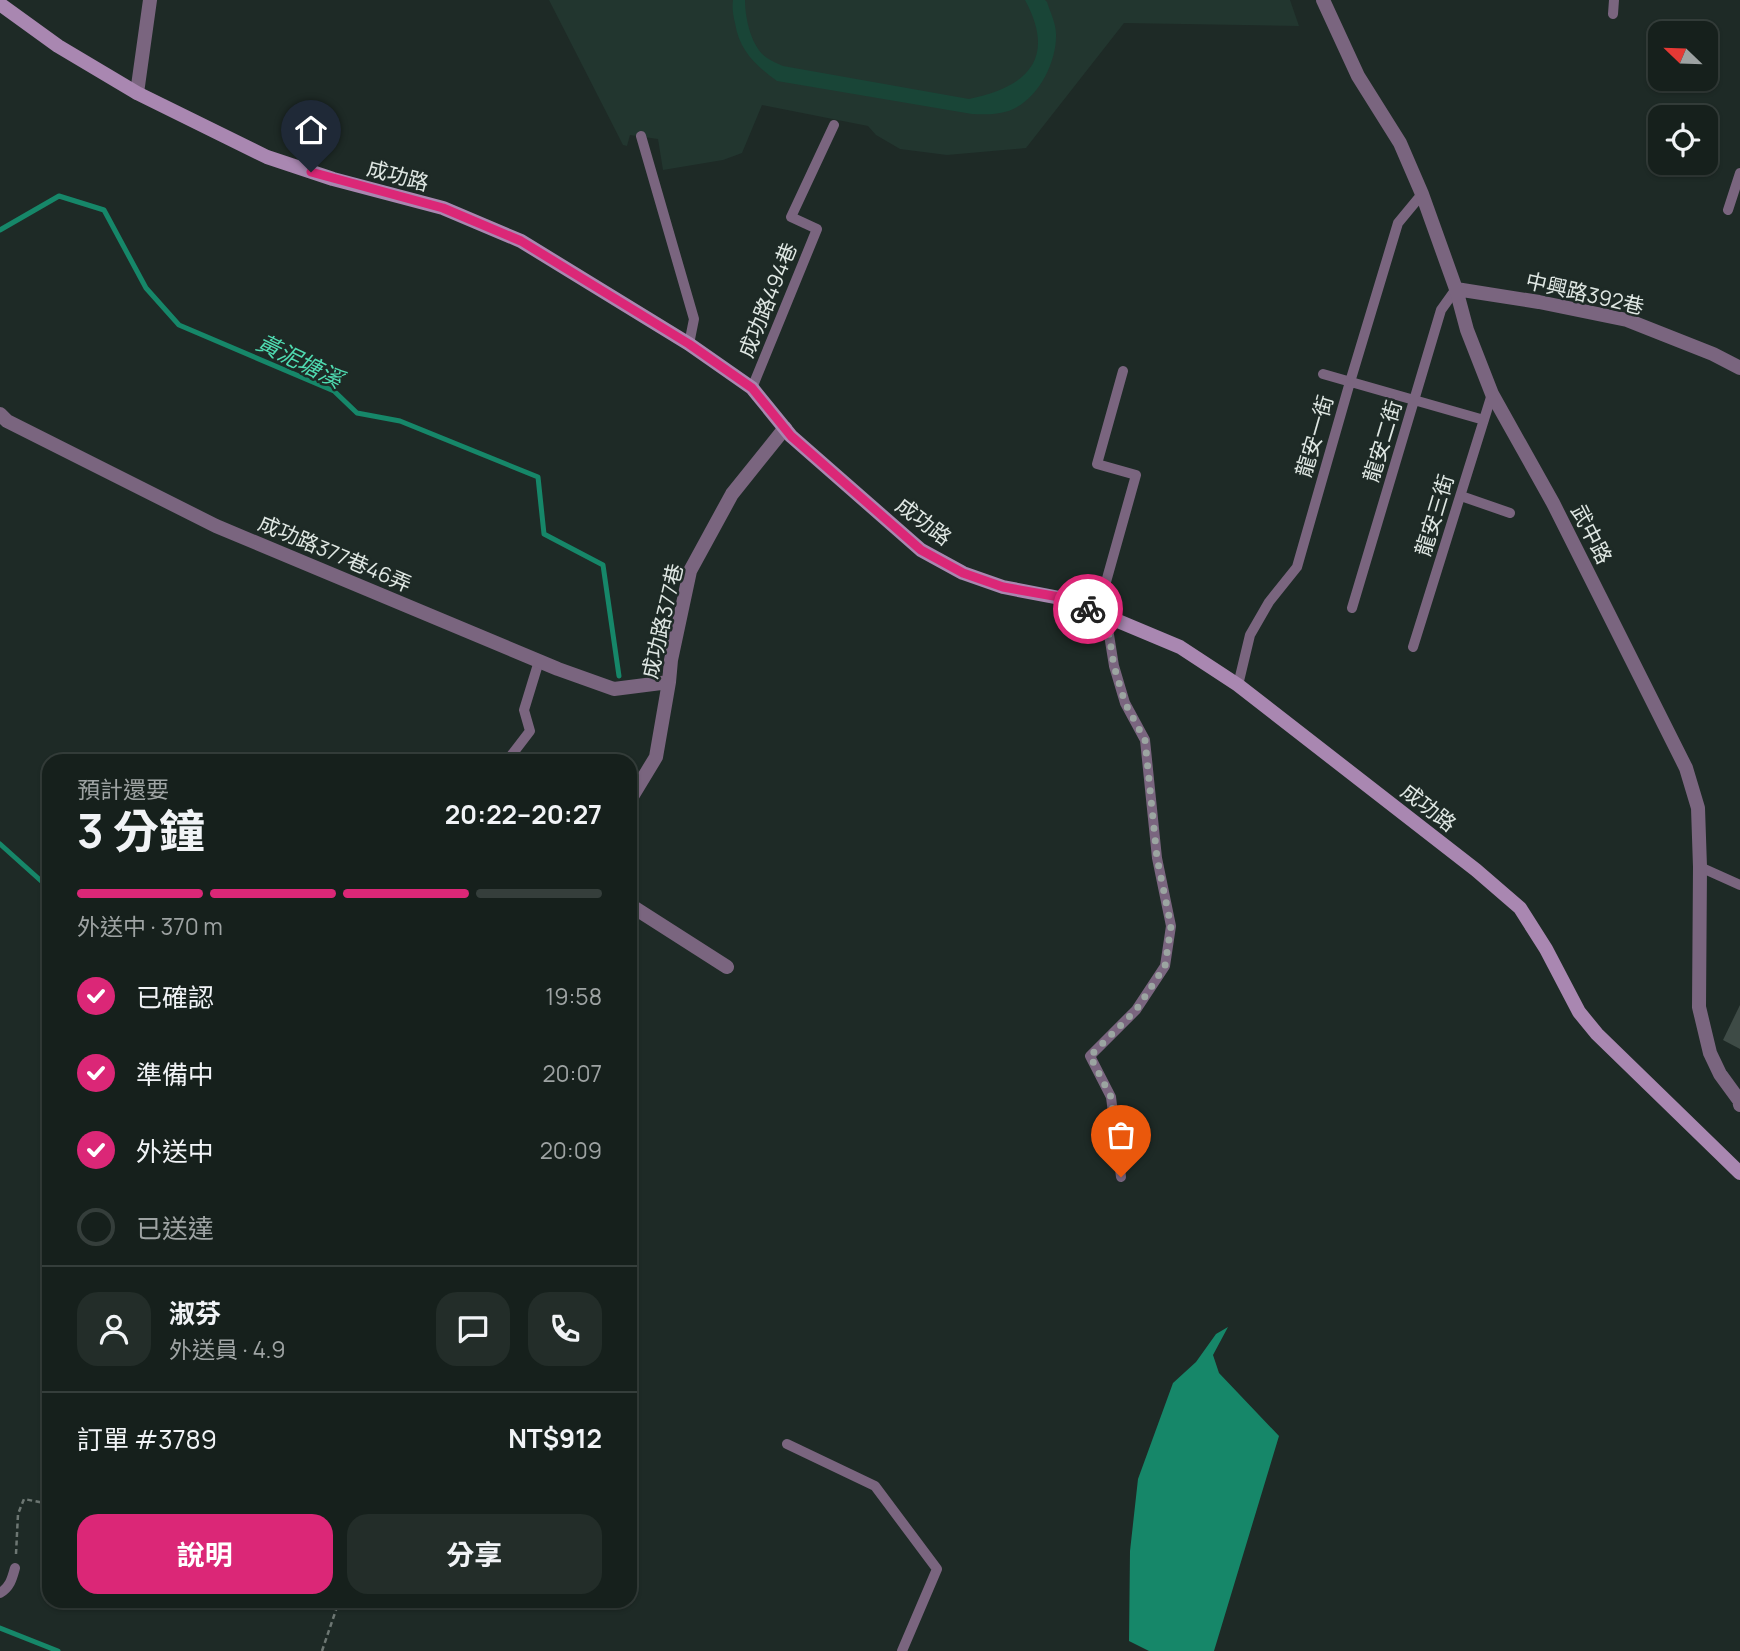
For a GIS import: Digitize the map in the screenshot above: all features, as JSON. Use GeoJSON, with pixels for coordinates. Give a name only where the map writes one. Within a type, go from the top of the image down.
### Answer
{"type":"FeatureCollection","features":[{"type":"Feature","properties":{"kind":"street"},"geometry":{"type":"LineString","coordinates":[[137,93],[150,0]]}},
{"type":"Feature","properties":{"kind":"street","name":"武中路"},"geometry":{"type":"LineString","coordinates":[[1323,0],[1358,76],[1400,144],[1422,194],[1456,289],[1467,330],[1492,394],[1553,503],[1686,768],[1698,807],[1699,1007],[1710,1054],[1740,1105]]}},
{"type":"Feature","properties":{"kind":"street","name":"成功路"},"geometry":{"type":"LineString","coordinates":[[0,4],[58,46],[137,93],[267,158],[333,179],[443,208],[521,241],[689,344],[752,388],[791,436],[921,550],[963,573],[1003,587],[1065,598],[1180,647],[1238,685],[1476,870],[1520,908],[1546,948],[1579,1012],[1597,1034],[1740,1173]]}},
{"type":"Feature","properties":{"kind":"street","name":"中興路392巷"},"geometry":{"type":"LineString","coordinates":[[1456,289],[1627,320],[1713,354],[1740,368]]}},
{"type":"Feature","properties":{"kind":"street","name":"成功路377巷46弄"},"geometry":{"type":"LineString","coordinates":[[0,414],[7,421],[216,527],[539,661],[614,689],[669,682]]}},
{"type":"Feature","properties":{"kind":"street","name":"成功路377巷"},"geometry":{"type":"LineString","coordinates":[[637,788],[656,757],[671,660],[690,571],[732,494],[785,428]]}},
{"type":"Feature","properties":{"kind":"street"},"geometry":{"type":"LineString","coordinates":[[637,909],[727,967]]}},
{"type":"Feature","properties":{"kind":"lane"},"geometry":{"type":"LineString","coordinates":[[1613,14],[1615,0]]}},
{"type":"Feature","properties":{"kind":"lane","name":"成功路494巷"},"geometry":{"type":"LineString","coordinates":[[752,388],[817,229],[791,217],[834,125]]}},
{"type":"Feature","properties":{"kind":"lane"},"geometry":{"type":"LineString","coordinates":[[641,136],[694,319],[689,344]]}},
{"type":"Feature","properties":{"kind":"lane"},"geometry":{"type":"LineString","coordinates":[[1727,210],[1740,173]]}},
{"type":"Feature","properties":{"kind":"lane","name":"龍安一街"},"geometry":{"type":"LineString","coordinates":[[1238,685],[1250,635],[1269,602],[1297,567],[1398,223],[1422,194]]}},
{"type":"Feature","properties":{"kind":"lane","name":"龍安二街"},"geometry":{"type":"LineString","coordinates":[[1352,608],[1441,310],[1456,289]]}},
{"type":"Feature","properties":{"kind":"lane"},"geometry":{"type":"LineString","coordinates":[[1121,1177],[1111,1097],[1090,1056],[1136,1010],[1165,966],[1171,926],[1157,858],[1145,740],[1125,703],[1102,615],[1136,475],[1097,464],[1123,371]]}},
{"type":"Feature","properties":{"kind":"lane"},"geometry":{"type":"LineString","coordinates":[[1323,374],[1484,420]]}},
{"type":"Feature","properties":{"kind":"lane","name":"龍安三街"},"geometry":{"type":"LineString","coordinates":[[1413,648],[1492,394]]}},
{"type":"Feature","properties":{"kind":"lane"},"geometry":{"type":"LineString","coordinates":[[1461,496],[1510,513]]}},
{"type":"Feature","properties":{"kind":"lane"},"geometry":{"type":"LineString","coordinates":[[512,754],[530,731],[524,710],[539,661]]}},
{"type":"Feature","properties":{"kind":"lane"},"geometry":{"type":"LineString","coordinates":[[1700,867],[1740,885]]}},
{"type":"Feature","properties":{"kind":"lane"},"geometry":{"type":"LineString","coordinates":[[788,1444],[875,1486],[937,1569],[902,1651]]}},
{"type":"Feature","properties":{"kind":"lane"},"geometry":{"type":"LineString","coordinates":[[0,1593],[7,1589],[12,1581],[15,1568]]}},
{"type":"Feature","properties":{"kind":"path"},"geometry":{"type":"LineString","coordinates":[[15,1568],[18,1514],[24,1499],[42,1503]]}},
{"type":"Feature","properties":{"kind":"path"},"geometry":{"type":"LineString","coordinates":[[322,1651],[337,1608]]}},
{"type":"Feature","properties":{"kind":"shaded area"},"geometry":{"type":"Polygon","coordinates":[[[549,0],[1290,0],[1299,26],[1124,23],[1026,148],[947,155],[900,149],[876,135],[868,126],[762,105],[742,153],[723,160],[663,170],[658,139],[630,135],[627,146],[623,145],[549,0]]]}},
{"type":"Feature","properties":{"kind":"shaded area"},"geometry":{"type":"Polygon","coordinates":[[[733,0],[745,0],[753,40],[761,53],[781,65],[969,99],[1007,87],[1031,67],[1037,54],[1038,39],[1025,0],[1047,2],[1055,26],[1055,46],[1048,71],[1033,94],[1023,103],[1000,113],[972,114],[777,81],[756,63],[740,41],[733,14],[733,0]]]}},
{"type":"Feature","properties":{"kind":"shaded area"},"geometry":{"type":"Polygon","coordinates":[[[1228,1327],[1213,1355],[1219,1373],[1279,1436],[1214,1651],[1149,1651],[1129,1641],[1130,1551],[1138,1479],[1173,1383],[1196,1362],[1216,1334],[1228,1327]]]}},
{"type":"Feature","properties":{"kind":"building"},"geometry":{"type":"Polygon","coordinates":[[[1740,1005],[1740,1049],[1723,1040],[1740,1005]]]}},
{"type":"Feature","properties":{"kind":"waterway","name":"黃泥塘溪"},"geometry":{"type":"LineString","coordinates":[[0,230],[59,196],[104,210],[146,288],[179,325],[334,391],[357,413],[400,421],[538,477],[544,534],[603,565],[619,676]]}},
{"type":"Feature","properties":{"kind":"waterway","name":"黃泥塘溪"},"geometry":{"type":"LineString","coordinates":[[0,844],[42,882]]}},
{"type":"Feature","properties":{"kind":"waterway"},"geometry":{"type":"LineString","coordinates":[[0,1628],[58,1651]]}},
{"type":"Feature","properties":{"kind":"way so far"},"geometry":{"type":"LineString","coordinates":[[1088,609],[1106,616],[1114,666],[1125,703],[1145,740],[1157,858],[1171,926],[1165,966],[1136,1010],[1090,1056],[1111,1097],[1121,1177]]}},
{"type":"Feature","properties":{"kind":"route"},"geometry":{"type":"LineString","coordinates":[[311,172],[443,208],[521,241],[689,344],[752,388],[791,436],[921,550],[963,573],[1003,587],[1065,598],[1088,609]]}}]}
